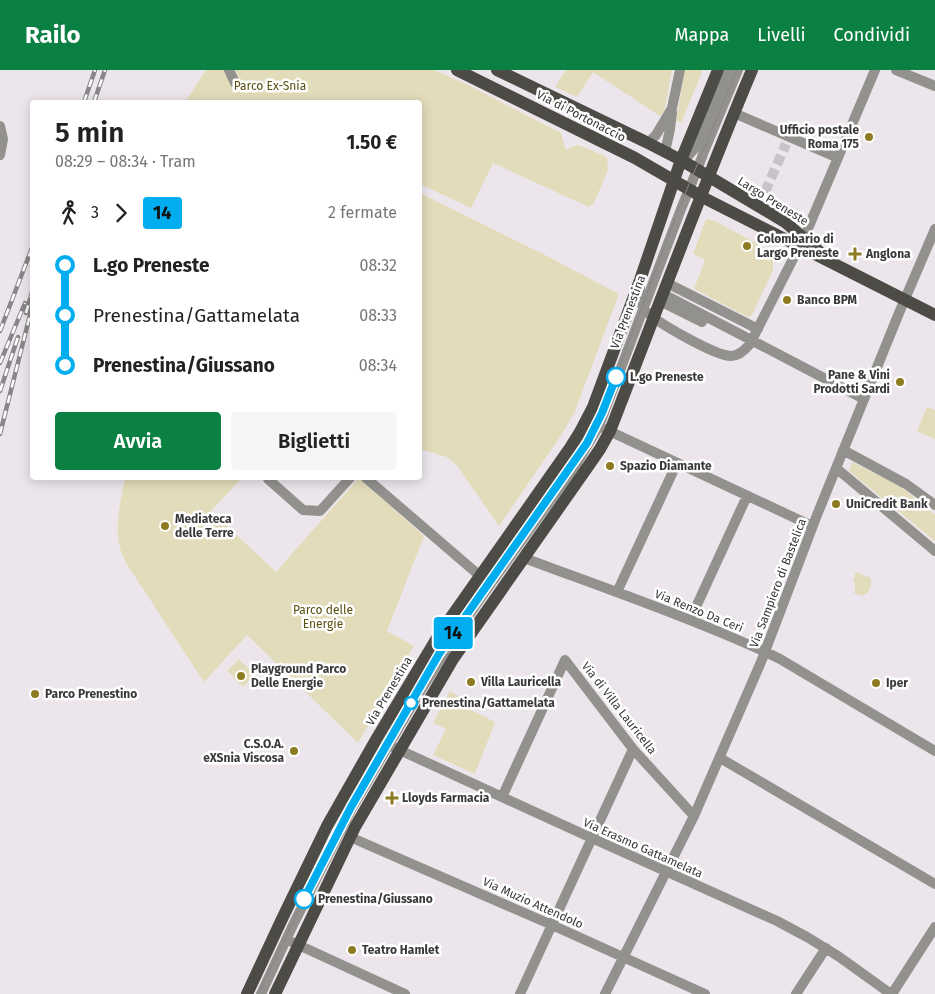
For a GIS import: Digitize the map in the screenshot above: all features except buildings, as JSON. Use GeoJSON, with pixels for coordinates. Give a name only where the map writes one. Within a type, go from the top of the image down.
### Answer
{"type":"FeatureCollection","features":[{"type":"Feature","properties":{"kind":"main road","name":"Via di Portonaccio"},"geometry":{"type":"LineString","coordinates":[[457,70],[635,158],[694,192]]}},
{"type":"Feature","properties":{"kind":"main road","name":"Via di Portonaccio"},"geometry":{"type":"LineString","coordinates":[[497,70],[666,152],[703,174]]}},
{"type":"Feature","properties":{"kind":"main road"},"geometry":{"type":"LineString","coordinates":[[640,280],[681,160],[718,70]]}},
{"type":"Feature","properties":{"kind":"main road"},"geometry":{"type":"LineString","coordinates":[[604,428],[649,313],[664,292],[694,192],[734,113],[752,70]]}},
{"type":"Feature","properties":{"kind":"main road","name":"Largo Preneste"},"geometry":{"type":"LineString","coordinates":[[703,174],[785,222],[802,242]]}},
{"type":"Feature","properties":{"kind":"main road","name":"Largo Preneste"},"geometry":{"type":"LineString","coordinates":[[694,192],[802,242]]}},
{"type":"Feature","properties":{"kind":"main road"},"geometry":{"type":"LineString","coordinates":[[802,242],[834,263],[935,315]]}},
{"type":"Feature","properties":{"kind":"main road","name":"Via Prenestina"},"geometry":{"type":"LineString","coordinates":[[247,994],[280,937],[327,826],[377,738],[435,642],[585,424],[640,280]]}},
{"type":"Feature","properties":{"kind":"main road","name":"Via Prenestina"},"geometry":{"type":"LineString","coordinates":[[275,994],[394,748],[453,659],[595,457],[604,428]]}},
{"type":"Feature","properties":{"kind":"street"},"geometry":{"type":"LineString","coordinates":[[229,70],[235,83]]}},
{"type":"Feature","properties":{"kind":"street"},"geometry":{"type":"LineString","coordinates":[[666,152],[680,70]]}},
{"type":"Feature","properties":{"kind":"street"},"geometry":{"type":"LineString","coordinates":[[681,160],[697,146],[730,70]]}},
{"type":"Feature","properties":{"kind":"street"},"geometry":{"type":"LineString","coordinates":[[703,174],[705,149],[738,70]]}},
{"type":"Feature","properties":{"kind":"street","name":"Largo Preneste"},"geometry":{"type":"LineString","coordinates":[[649,313],[665,325],[698,343],[728,356],[735,356],[748,346],[802,242],[875,70]]}},
{"type":"Feature","properties":{"kind":"street"},"geometry":{"type":"LineString","coordinates":[[896,70],[935,86]]}},
{"type":"Feature","properties":{"kind":"street"},"geometry":{"type":"LineString","coordinates":[[568,125],[576,108]]}},
{"type":"Feature","properties":{"kind":"street"},"geometry":{"type":"LineString","coordinates":[[646,142],[656,135],[672,108]]}},
{"type":"Feature","properties":{"kind":"street"},"geometry":{"type":"LineString","coordinates":[[734,113],[838,158]]}},
{"type":"Feature","properties":{"kind":"street"},"geometry":{"type":"LineString","coordinates":[[0,126],[3,139],[0,155]]}},
{"type":"Feature","properties":{"kind":"street","name":"Via Prenestina"},"geometry":{"type":"LineString","coordinates":[[649,313],[681,209],[694,192]]}},
{"type":"Feature","properties":{"kind":"street","name":"Via Sampiero di Bastelica"},"geometry":{"type":"LineString","coordinates":[[605,994],[694,816],[766,652],[812,526],[935,229]]}},
{"type":"Feature","properties":{"kind":"street"},"geometry":{"type":"LineString","coordinates":[[640,280],[640,296],[649,313]]}},
{"type":"Feature","properties":{"kind":"street"},"geometry":{"type":"LineString","coordinates":[[664,292],[742,336],[755,335]]}},
{"type":"Feature","properties":{"kind":"street"},"geometry":{"type":"LineString","coordinates":[[664,292],[755,335],[864,399]]}},
{"type":"Feature","properties":{"kind":"street"},"geometry":{"type":"LineString","coordinates":[[604,428],[812,526]]}},
{"type":"Feature","properties":{"kind":"street","name":"Via Prenestina"},"geometry":{"type":"LineString","coordinates":[[261,994],[280,937],[352,808],[394,748],[450,643],[577,463],[604,428]]}},
{"type":"Feature","properties":{"kind":"street"},"geometry":{"type":"LineString","coordinates":[[843,450],[906,484],[935,506]]}},
{"type":"Feature","properties":{"kind":"street"},"geometry":{"type":"LineString","coordinates":[[617,592],[676,463]]}},
{"type":"Feature","properties":{"kind":"street"},"geometry":{"type":"LineString","coordinates":[[836,468],[935,551]]}},
{"type":"Feature","properties":{"kind":"street"},"geometry":{"type":"LineString","coordinates":[[269,480],[303,510],[320,511],[348,480]]}},
{"type":"Feature","properties":{"kind":"street"},"geometry":{"type":"LineString","coordinates":[[368,480],[480,576]]}},
{"type":"Feature","properties":{"kind":"street"},"geometry":{"type":"LineString","coordinates":[[690,620],[747,496]]}},
{"type":"Feature","properties":{"kind":"street","name":"Via Renzo Da Ceri"},"geometry":{"type":"LineString","coordinates":[[524,558],[690,620],[766,652],[935,751]]}},
{"type":"Feature","properties":{"kind":"street","name":"Via di Villa Lauricella"},"geometry":{"type":"LineString","coordinates":[[502,797],[565,660],[634,748],[694,816]]}},
{"type":"Feature","properties":{"kind":"street","name":"Via Erasmo Gattamelata"},"geometry":{"type":"LineString","coordinates":[[377,738],[394,748],[777,921],[826,948],[892,994]]}},
{"type":"Feature","properties":{"kind":"street"},"geometry":{"type":"LineString","coordinates":[[520,994],[634,748]]}},
{"type":"Feature","properties":{"kind":"street"},"geometry":{"type":"LineString","coordinates":[[720,758],[935,884]]}},
{"type":"Feature","properties":{"kind":"street","name":"Via Muzio Attendolo"},"geometry":{"type":"LineString","coordinates":[[350,837],[552,924],[705,994]]}},
{"type":"Feature","properties":{"kind":"street"},"geometry":{"type":"LineString","coordinates":[[892,994],[935,927]]}},
{"type":"Feature","properties":{"kind":"street"},"geometry":{"type":"LineString","coordinates":[[280,937],[405,994]]}},
{"type":"Feature","properties":{"kind":"street"},"geometry":{"type":"LineString","coordinates":[[796,994],[826,948]]}},
{"type":"Feature","properties":{"kind":"green space","name":"Parco Ex-Snia"},"geometry":{"type":"Polygon","coordinates":[[[206,70],[434,70],[470,86],[561,133],[567,150],[579,145],[607,157],[608,170],[594,203],[589,207],[493,163],[471,208],[422,185],[422,100],[186,100],[206,70]]]}},
{"type":"Feature","properties":{"kind":"green space"},"geometry":{"type":"Polygon","coordinates":[[[566,70],[672,70],[664,112],[660,116],[593,72],[577,97],[555,87],[566,70]]]}},
{"type":"Feature","properties":{"kind":"green space"},"geometry":{"type":"Polygon","coordinates":[[[685,70],[703,70],[681,123],[676,120],[685,70]]]}},
{"type":"Feature","properties":{"kind":"green space"},"geometry":{"type":"Polygon","coordinates":[[[422,194],[619,294],[575,411],[562,434],[499,526],[458,467],[447,457],[422,450],[422,194]]]}},
{"type":"Feature","properties":{"kind":"green space"},"geometry":{"type":"Polygon","coordinates":[[[706,219],[715,221],[765,248],[773,259],[773,270],[752,315],[748,317],[694,289],[705,260],[693,254],[706,219]]]}},
{"type":"Feature","properties":{"kind":"green space"},"geometry":{"type":"Polygon","coordinates":[[[927,407],[935,410],[935,439],[917,431],[927,407]]]}},
{"type":"Feature","properties":{"kind":"green space"},"geometry":{"type":"Polygon","coordinates":[[[852,462],[900,486],[935,515],[935,541],[849,471],[852,462]]]}},
{"type":"Feature","properties":{"kind":"green space","name":"Parco delle Energie"},"geometry":{"type":"Polygon","coordinates":[[[125,480],[240,480],[211,511],[276,572],[357,480],[361,480],[424,536],[387,631],[414,646],[358,743],[247,635],[204,682],[126,563],[118,540],[120,504],[125,480]]]}},
{"type":"Feature","properties":{"kind":"green space"},"geometry":{"type":"Polygon","coordinates":[[[856,572],[871,578],[869,591],[865,595],[858,595],[853,592],[855,591],[853,580],[856,572]]]}},
{"type":"Feature","properties":{"kind":"green space"},"geometry":{"type":"Polygon","coordinates":[[[239,659],[255,675],[243,687],[227,671],[239,659]]]}},
{"type":"Feature","properties":{"kind":"green space"},"geometry":{"type":"Polygon","coordinates":[[[450,691],[463,699],[461,705],[495,722],[475,774],[433,755],[446,729],[433,723],[450,691]]]}},
{"type":"Feature","properties":{"kind":"tunnel"},"geometry":{"type":"LineString","coordinates":[[765,192],[786,144]]}},
{"type":"Feature","properties":{"kind":"tram line"},"geometry":{"type":"LineString","coordinates":[[258,994],[351,807],[439,654],[592,434],[602,413],[679,208],[737,70]]}},
{"type":"Feature","properties":{"kind":"tram line","name":"14"},"geometry":{"type":"LineString","coordinates":[[304,899],[351,807],[439,654],[587,443],[598,424],[616,377]]}},
{"type":"Feature","properties":{"kind":"railway"},"geometry":{"type":"LineString","coordinates":[[85,100],[95,70]]}},
{"type":"Feature","properties":{"kind":"railway"},"geometry":{"type":"LineString","coordinates":[[95,100],[105,70]]}},
{"type":"Feature","properties":{"kind":"railway"},"geometry":{"type":"LineString","coordinates":[[0,331],[30,253]]}},
{"type":"Feature","properties":{"kind":"railway"},"geometry":{"type":"LineString","coordinates":[[26,313],[30,299]]}},
{"type":"Feature","properties":{"kind":"railway"},"geometry":{"type":"LineString","coordinates":[[0,363],[25,303]]}},
{"type":"Feature","properties":{"kind":"railway"},"geometry":{"type":"LineString","coordinates":[[0,434],[30,315]]}},
{"type":"Feature","properties":{"kind":"railway"},"geometry":{"type":"LineString","coordinates":[[0,391],[18,337]]}},
{"type":"Feature","properties":{"kind":"place","name":"Ufficio postale Roma 175"},"geometry":{"type":"Point","coordinates":[869,137]}},
{"type":"Feature","properties":{"kind":"place","name":"Colombario di Largo Preneste"},"geometry":{"type":"Point","coordinates":[747,246]}},
{"type":"Feature","properties":{"kind":"place","name":"Anglona"},"geometry":{"type":"Point","coordinates":[855,254]}},
{"type":"Feature","properties":{"kind":"place","name":"Banco BPM"},"geometry":{"type":"Point","coordinates":[787,300]}},
{"type":"Feature","properties":{"kind":"place","name":"L.go Preneste"},"geometry":{"type":"Point","coordinates":[616,377]}},
{"type":"Feature","properties":{"kind":"place","name":"Pane & Vini Prodotti Sardi"},"geometry":{"type":"Point","coordinates":[900,382]}},
{"type":"Feature","properties":{"kind":"place","name":"Spazio Diamante"},"geometry":{"type":"Point","coordinates":[610,466]}},
{"type":"Feature","properties":{"kind":"place","name":"UniCredit Bank"},"geometry":{"type":"Point","coordinates":[836,504]}},
{"type":"Feature","properties":{"kind":"place","name":"Mediateca delle Terre"},"geometry":{"type":"Point","coordinates":[165,526]}},
{"type":"Feature","properties":{"kind":"place","name":"Playground Parco Delle Energie"},"geometry":{"type":"Point","coordinates":[241,676]}},
{"type":"Feature","properties":{"kind":"place","name":"Villa Lauricella"},"geometry":{"type":"Point","coordinates":[471,682]}},
{"type":"Feature","properties":{"kind":"place","name":"Iper"},"geometry":{"type":"Point","coordinates":[876,683]}},
{"type":"Feature","properties":{"kind":"place","name":"Parco Prenestino"},"geometry":{"type":"Point","coordinates":[35,694]}},
{"type":"Feature","properties":{"kind":"place","name":"Prenestina/Gattamelata"},"geometry":{"type":"Point","coordinates":[411,703]}},
{"type":"Feature","properties":{"kind":"place","name":"C.S.O.A. eXSnia Viscosa"},"geometry":{"type":"Point","coordinates":[294,751]}},
{"type":"Feature","properties":{"kind":"place","name":"Lloyds Farmacia"},"geometry":{"type":"Point","coordinates":[392,798]}},
{"type":"Feature","properties":{"kind":"place","name":"Prenestina/Giussano"},"geometry":{"type":"Point","coordinates":[304,899]}},
{"type":"Feature","properties":{"kind":"place","name":"Teatro Hamlet"},"geometry":{"type":"Point","coordinates":[352,950]}}]}
